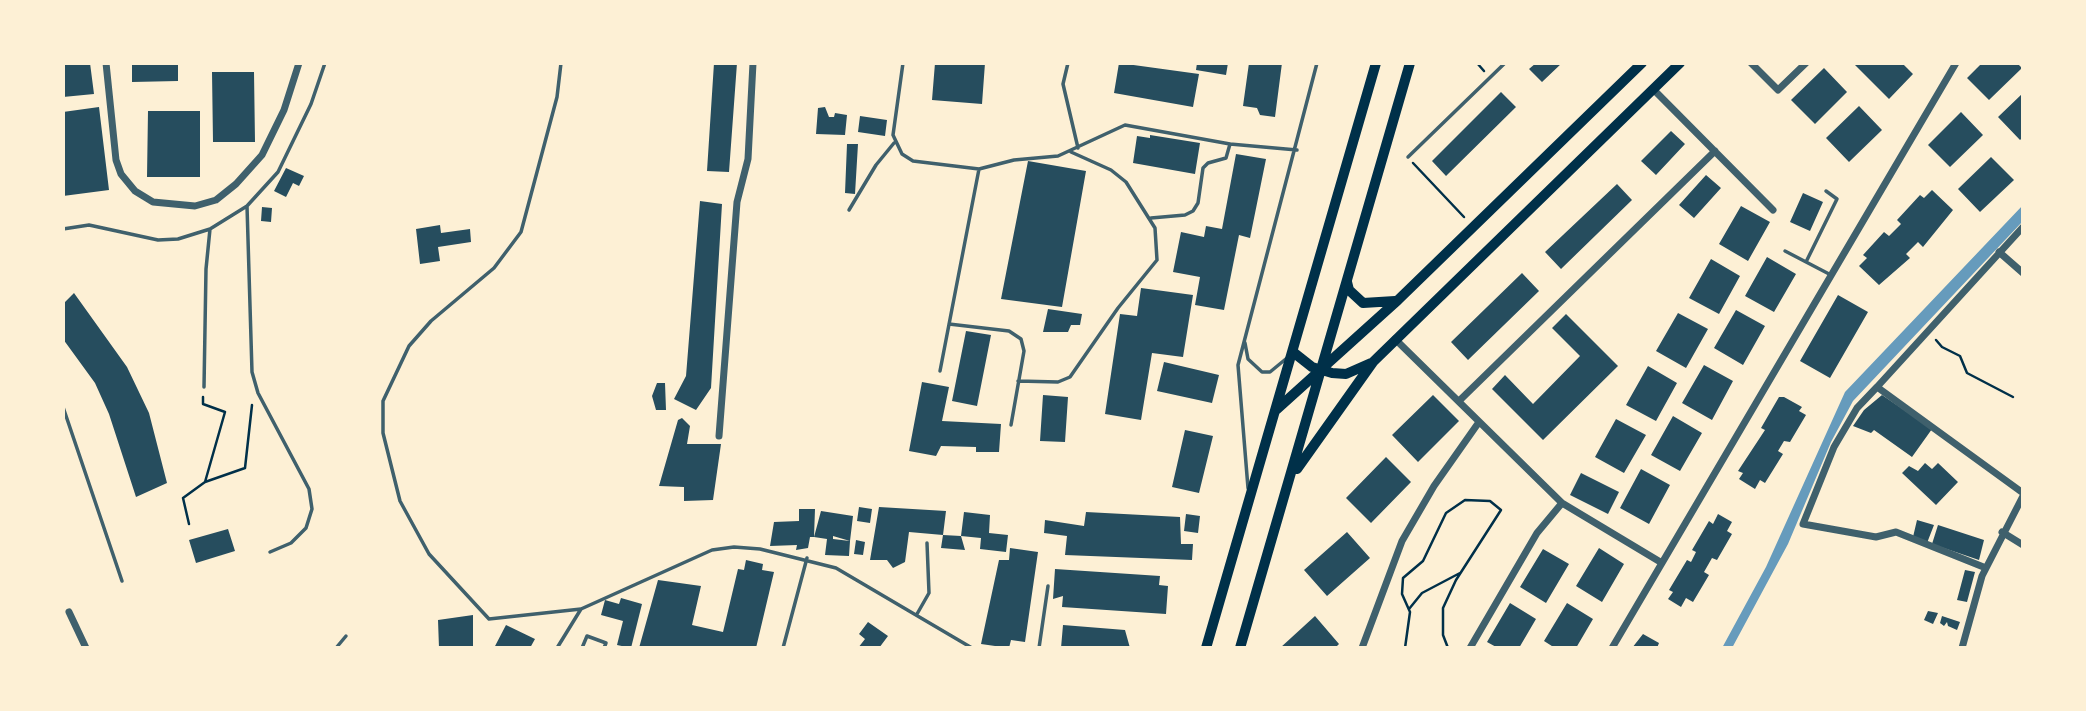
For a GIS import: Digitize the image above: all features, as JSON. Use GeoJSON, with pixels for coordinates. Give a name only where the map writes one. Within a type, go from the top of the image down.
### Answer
{"type":"FeatureCollection","features":[{"type":"Feature","properties":{"kind":"main road"},"geometry":{"type":"LineString","coordinates":[[1206,648],[1376,63]]}},
{"type":"Feature","properties":{"kind":"main road"},"geometry":{"type":"LineString","coordinates":[[1240,648],[1410,63]]}},
{"type":"Feature","properties":{"kind":"main road"},"geometry":{"type":"LineString","coordinates":[[1276,410],[1398,300],[1642,63]]}},
{"type":"Feature","properties":{"kind":"main road"},"geometry":{"type":"LineString","coordinates":[[1282,503],[1300,463],[1373,362],[1680,63]]}},
{"type":"Feature","properties":{"kind":"main road"},"geometry":{"type":"LineString","coordinates":[[1347,281],[1349,290],[1363,303],[1398,300]]}},
{"type":"Feature","properties":{"kind":"main road"},"geometry":{"type":"LineString","coordinates":[[1293,352],[1321,371],[1346,374],[1373,362]]}},
{"type":"Feature","properties":{"kind":"street"},"geometry":{"type":"LineString","coordinates":[[106,63],[116,160],[121,174],[135,191],[153,202],[195,206],[216,200],[236,184],[262,155],[284,110],[299,63]]}},
{"type":"Feature","properties":{"kind":"street"},"geometry":{"type":"LineString","coordinates":[[719,436],[737,202],[748,159],[753,63]]}},
{"type":"Feature","properties":{"kind":"street"},"geometry":{"type":"LineString","coordinates":[[1751,63],[1778,90],[1806,63]]}},
{"type":"Feature","properties":{"kind":"street"},"geometry":{"type":"LineString","coordinates":[[1612,648],[1956,63]]}},
{"type":"Feature","properties":{"kind":"street"},"geometry":{"type":"LineString","coordinates":[[1653,89],[1773,211]]}},
{"type":"Feature","properties":{"kind":"street"},"geometry":{"type":"LineString","coordinates":[[1459,401],[1715,151]]}},
{"type":"Feature","properties":{"kind":"street"},"geometry":{"type":"LineString","coordinates":[[1986,568],[1896,532],[1876,537],[1803,524],[1834,447],[1857,408],[2023,227]]}},
{"type":"Feature","properties":{"kind":"street"},"geometry":{"type":"LineString","coordinates":[[1999,252],[2023,273]]}},
{"type":"Feature","properties":{"kind":"street"},"geometry":{"type":"LineString","coordinates":[[1395,339],[1562,503],[1662,563]]}},
{"type":"Feature","properties":{"kind":"street"},"geometry":{"type":"LineString","coordinates":[[1877,387],[2023,494],[1986,568],[1962,648]]}},
{"type":"Feature","properties":{"kind":"street"},"geometry":{"type":"LineString","coordinates":[[1362,648],[1402,541],[1434,486],[1479,422]]}},
{"type":"Feature","properties":{"kind":"street"},"geometry":{"type":"LineString","coordinates":[[1470,648],[1537,533],[1562,503]]}},
{"type":"Feature","properties":{"kind":"street"},"geometry":{"type":"LineString","coordinates":[[2002,532],[2023,544]]}},
{"type":"Feature","properties":{"kind":"street"},"geometry":{"type":"LineString","coordinates":[[69,612],[86,648]]}},
{"type":"Feature","properties":{"kind":"lane"},"geometry":{"type":"LineString","coordinates":[[63,229],[89,225],[158,240],[178,239],[210,229],[247,205],[278,172],[312,104],[325,63]]}},
{"type":"Feature","properties":{"kind":"lane"},"geometry":{"type":"LineString","coordinates":[[561,63],[557,97],[521,232],[494,268],[430,321],[409,346],[383,401],[383,433],[400,501],[429,554],[489,619],[581,609],[712,550],[760,549],[807,558],[859,579],[972,648]]}},
{"type":"Feature","properties":{"kind":"lane"},"geometry":{"type":"LineString","coordinates":[[849,210],[876,165],[894,143],[903,63]]}},
{"type":"Feature","properties":{"kind":"lane"},"geometry":{"type":"LineString","coordinates":[[1068,63],[1063,84],[1078,148]]}},
{"type":"Feature","properties":{"kind":"lane"},"geometry":{"type":"LineString","coordinates":[[1249,502],[1238,365],[1297,150],[1317,63]]}},
{"type":"Feature","properties":{"kind":"lane"},"geometry":{"type":"LineString","coordinates":[[1408,157],[1504,63]]}},
{"type":"Feature","properties":{"kind":"lane"},"geometry":{"type":"LineString","coordinates":[[894,143],[902,154],[914,161],[979,169],[1069,152],[1125,125],[1230,144],[1297,150]]}},
{"type":"Feature","properties":{"kind":"lane"},"geometry":{"type":"LineString","coordinates":[[1151,218],[1185,215],[1193,211],[1198,203],[1203,169],[1208,163],[1226,158],[1230,144]]}},
{"type":"Feature","properties":{"kind":"lane"},"geometry":{"type":"LineString","coordinates":[[1018,381],[1058,382],[1073,373],[1118,308],[1157,260],[1157,239],[1151,218],[1126,183],[1111,170],[1069,152]]}},
{"type":"Feature","properties":{"kind":"lane"},"geometry":{"type":"LineString","coordinates":[[940,371],[979,169]]}},
{"type":"Feature","properties":{"kind":"lane"},"geometry":{"type":"LineString","coordinates":[[1806,262],[1837,199],[1826,191]]}},
{"type":"Feature","properties":{"kind":"lane"},"geometry":{"type":"LineString","coordinates":[[247,205],[249,348],[256,386],[309,489],[312,509],[306,528],[291,543],[270,552]]}},
{"type":"Feature","properties":{"kind":"lane"},"geometry":{"type":"LineString","coordinates":[[204,387],[206,269],[210,229]]}},
{"type":"Feature","properties":{"kind":"lane"},"geometry":{"type":"LineString","coordinates":[[1785,251],[1831,275]]}},
{"type":"Feature","properties":{"kind":"lane"},"geometry":{"type":"LineString","coordinates":[[949,324],[1009,331],[1017,335],[1024,346],[1011,425]]}},
{"type":"Feature","properties":{"kind":"lane"},"geometry":{"type":"LineString","coordinates":[[1245,341],[1248,359],[1262,372],[1279,366],[1293,352]]}},
{"type":"Feature","properties":{"kind":"lane"},"geometry":{"type":"LineString","coordinates":[[63,407],[122,582]]}},
{"type":"Feature","properties":{"kind":"lane"},"geometry":{"type":"LineString","coordinates":[[917,614],[929,593],[927,544]]}},
{"type":"Feature","properties":{"kind":"lane"},"geometry":{"type":"LineString","coordinates":[[783,648],[807,558]]}},
{"type":"Feature","properties":{"kind":"lane"},"geometry":{"type":"LineString","coordinates":[[1039,648],[1048,586]]}},
{"type":"Feature","properties":{"kind":"lane"},"geometry":{"type":"LineString","coordinates":[[557,648],[581,609]]}},
{"type":"Feature","properties":{"kind":"lane"},"geometry":{"type":"LineString","coordinates":[[336,648],[346,636]]}},
{"type":"Feature","properties":{"kind":"lane"},"geometry":{"type":"LineString","coordinates":[[582,648],[587,636],[606,643],[604,648]]}},
{"type":"Feature","properties":{"kind":"path"},"geometry":{"type":"LineString","coordinates":[[1408,157],[1474,227]]}},
{"type":"Feature","properties":{"kind":"path"},"geometry":{"type":"LineString","coordinates":[[1927,331],[1942,347],[1960,356],[1967,373],[2013,397]]}},
{"type":"Feature","properties":{"kind":"path"},"geometry":{"type":"LineString","coordinates":[[189,524],[183,498],[205,482],[245,468],[256,386]]}},
{"type":"Feature","properties":{"kind":"path"},"geometry":{"type":"LineString","coordinates":[[204,387],[203,404],[225,412],[205,482]]}},
{"type":"Feature","properties":{"kind":"path"},"geometry":{"type":"LineString","coordinates":[[1405,648],[1409,609],[1402,594],[1403,578],[1423,561],[1446,513],[1465,500],[1490,501],[1501,510],[1443,608],[1443,635],[1448,648]]}},
{"type":"Feature","properties":{"kind":"path"},"geometry":{"type":"LineString","coordinates":[[1409,609],[1422,593],[1462,572]]}},
{"type":"Feature","properties":{"kind":"water"},"geometry":{"type":"Polygon","coordinates":[[[2023,205],[2023,221],[1853,401],[1831,442],[1788,544],[1732,648],[1722,648],[1766,567],[1845,392],[2023,205]]]}},
{"type":"Feature","properties":{"kind":"building"},"geometry":{"type":"Polygon","coordinates":[[[63,63],[90,63],[94,94],[63,97],[63,63]]]}},
{"type":"Feature","properties":{"kind":"building"},"geometry":{"type":"Polygon","coordinates":[[[132,63],[178,63],[178,81],[132,82],[132,63]]]}},
{"type":"Feature","properties":{"kind":"building"},"geometry":{"type":"Polygon","coordinates":[[[714,63],[737,63],[729,172],[707,171],[714,63]]]}},
{"type":"Feature","properties":{"kind":"building"},"geometry":{"type":"Polygon","coordinates":[[[935,63],[985,63],[982,104],[932,100],[935,63]]]}},
{"type":"Feature","properties":{"kind":"building"},"geometry":{"type":"Polygon","coordinates":[[[1119,63],[1199,74],[1193,107],[1114,93],[1119,63]]]}},
{"type":"Feature","properties":{"kind":"building"},"geometry":{"type":"Polygon","coordinates":[[[1197,63],[1228,63],[1226,75],[1196,70],[1197,63]]]}},
{"type":"Feature","properties":{"kind":"building"},"geometry":{"type":"Polygon","coordinates":[[[1249,63],[1282,63],[1275,117],[1260,115],[1257,108],[1243,106],[1249,63]]]}},
{"type":"Feature","properties":{"kind":"building"},"geometry":{"type":"Polygon","coordinates":[[[1536,63],[1562,63],[1542,82],[1529,69],[1536,63]]]}},
{"type":"Feature","properties":{"kind":"building"},"geometry":{"type":"Polygon","coordinates":[[[1853,63],[1902,63],[1913,74],[1889,99],[1853,63]]]}},
{"type":"Feature","properties":{"kind":"building"},"geometry":{"type":"Polygon","coordinates":[[[1982,63],[2017,63],[2022,68],[1989,100],[1967,78],[1982,63]]]}},
{"type":"Feature","properties":{"kind":"building"},"geometry":{"type":"Polygon","coordinates":[[[1824,68],[1847,92],[1815,124],[1791,100],[1824,68]]]}},
{"type":"Feature","properties":{"kind":"building"},"geometry":{"type":"Polygon","coordinates":[[[212,72],[254,72],[255,142],[213,142],[212,72]]]}},
{"type":"Feature","properties":{"kind":"building"},"geometry":{"type":"Polygon","coordinates":[[[1501,92],[1516,107],[1446,176],[1432,161],[1501,92]]]}},
{"type":"Feature","properties":{"kind":"building"},"geometry":{"type":"Polygon","coordinates":[[[2023,93],[2023,137],[2020,140],[1998,117],[2023,93]]]}},
{"type":"Feature","properties":{"kind":"building"},"geometry":{"type":"Polygon","coordinates":[[[1859,106],[1882,130],[1849,162],[1826,138],[1859,106]]]}},
{"type":"Feature","properties":{"kind":"building"},"geometry":{"type":"Polygon","coordinates":[[[99,107],[109,190],[63,196],[63,112],[99,107]]]}},
{"type":"Feature","properties":{"kind":"building"},"geometry":{"type":"Polygon","coordinates":[[[825,107],[829,117],[834,117],[835,113],[847,115],[845,135],[816,134],[818,108],[825,107]]]}},
{"type":"Feature","properties":{"kind":"building"},"geometry":{"type":"Polygon","coordinates":[[[148,111],[200,111],[200,177],[147,177],[148,111]]]}},
{"type":"Feature","properties":{"kind":"building"},"geometry":{"type":"Polygon","coordinates":[[[1961,112],[1983,135],[1950,167],[1928,145],[1961,112]]]}},
{"type":"Feature","properties":{"kind":"building"},"geometry":{"type":"Polygon","coordinates":[[[860,116],[887,120],[885,136],[858,132],[860,116]]]}},
{"type":"Feature","properties":{"kind":"building"},"geometry":{"type":"Polygon","coordinates":[[[1671,131],[1685,144],[1656,175],[1641,161],[1671,131]]]}},
{"type":"Feature","properties":{"kind":"building"},"geometry":{"type":"Polygon","coordinates":[[[1150,135],[1200,143],[1195,174],[1133,163],[1137,136],[1150,138],[1150,135]]]}},
{"type":"Feature","properties":{"kind":"building"},"geometry":{"type":"Polygon","coordinates":[[[847,144],[858,144],[855,194],[845,193],[847,144]]]}},
{"type":"Feature","properties":{"kind":"building"},"geometry":{"type":"Polygon","coordinates":[[[1236,154],[1266,159],[1250,238],[1239,235],[1224,310],[1195,305],[1200,277],[1173,272],[1181,232],[1204,237],[1206,226],[1222,229],[1236,154]]]}},
{"type":"Feature","properties":{"kind":"building"},"geometry":{"type":"Polygon","coordinates":[[[1991,157],[2014,180],[1980,212],[1958,189],[1991,157]]]}},
{"type":"Feature","properties":{"kind":"building"},"geometry":{"type":"Polygon","coordinates":[[[1028,161],[1086,171],[1062,307],[1001,299],[1028,161]]]}},
{"type":"Feature","properties":{"kind":"building"},"geometry":{"type":"Polygon","coordinates":[[[286,168],[304,176],[299,186],[293,183],[286,197],[274,191],[286,168]]]}},
{"type":"Feature","properties":{"kind":"building"},"geometry":{"type":"Polygon","coordinates":[[[1706,175],[1721,188],[1694,218],[1679,205],[1706,175]]]}},
{"type":"Feature","properties":{"kind":"building"},"geometry":{"type":"Polygon","coordinates":[[[1617,184],[1632,200],[1561,269],[1545,252],[1617,184]]]}},
{"type":"Feature","properties":{"kind":"building"},"geometry":{"type":"Polygon","coordinates":[[[1932,190],[1953,210],[1923,247],[1918,242],[1906,254],[1910,258],[1879,285],[1859,266],[1867,258],[1863,255],[1884,232],[1889,236],[1901,224],[1897,220],[1920,195],[1924,198],[1932,190]]]}},
{"type":"Feature","properties":{"kind":"building"},"geometry":{"type":"Polygon","coordinates":[[[1803,193],[1823,202],[1810,231],[1790,222],[1803,193]]]}},
{"type":"Feature","properties":{"kind":"building"},"geometry":{"type":"Polygon","coordinates":[[[700,201],[722,204],[711,388],[696,410],[674,399],[686,376],[700,201]]]}},
{"type":"Feature","properties":{"kind":"building"},"geometry":{"type":"Polygon","coordinates":[[[1741,206],[1770,222],[1748,261],[1719,244],[1741,206]]]}},
{"type":"Feature","properties":{"kind":"building"},"geometry":{"type":"Polygon","coordinates":[[[262,207],[272,208],[271,222],[261,221],[262,207]]]}},
{"type":"Feature","properties":{"kind":"building"},"geometry":{"type":"Polygon","coordinates":[[[440,225],[441,233],[470,229],[471,242],[438,247],[440,261],[420,264],[416,229],[440,225]]]}},
{"type":"Feature","properties":{"kind":"building"},"geometry":{"type":"Polygon","coordinates":[[[1767,257],[1796,274],[1774,312],[1745,296],[1767,257]]]}},
{"type":"Feature","properties":{"kind":"building"},"geometry":{"type":"Polygon","coordinates":[[[1711,259],[1740,276],[1719,314],[1689,298],[1711,259]]]}},
{"type":"Feature","properties":{"kind":"building"},"geometry":{"type":"Polygon","coordinates":[[[1522,273],[1539,291],[1468,360],[1451,342],[1522,273]]]}},
{"type":"Feature","properties":{"kind":"building"},"geometry":{"type":"Polygon","coordinates":[[[1141,288],[1193,295],[1183,357],[1152,353],[1141,420],[1105,414],[1120,314],[1137,316],[1141,288]]]}},
{"type":"Feature","properties":{"kind":"building"},"geometry":{"type":"Polygon","coordinates":[[[74,293],[127,367],[149,413],[167,483],[136,497],[109,414],[95,383],[63,339],[63,304],[74,293]]]}},
{"type":"Feature","properties":{"kind":"building"},"geometry":{"type":"Polygon","coordinates":[[[1838,295],[1868,312],[1830,378],[1800,361],[1838,295]]]}},
{"type":"Feature","properties":{"kind":"building"},"geometry":{"type":"Polygon","coordinates":[[[1048,309],[1082,314],[1080,325],[1071,325],[1068,332],[1043,332],[1048,309]]]}},
{"type":"Feature","properties":{"kind":"building"},"geometry":{"type":"Polygon","coordinates":[[[1736,310],[1765,326],[1743,365],[1714,348],[1736,310]]]}},
{"type":"Feature","properties":{"kind":"building"},"geometry":{"type":"Polygon","coordinates":[[[1678,313],[1708,329],[1686,368],[1656,351],[1678,313]]]}},
{"type":"Feature","properties":{"kind":"building"},"geometry":{"type":"Polygon","coordinates":[[[1566,314],[1618,366],[1543,440],[1492,389],[1505,375],[1533,404],[1580,356],[1552,328],[1566,314]]]}},
{"type":"Feature","properties":{"kind":"building"},"geometry":{"type":"Polygon","coordinates":[[[966,331],[991,335],[977,406],[952,401],[966,331]]]}},
{"type":"Feature","properties":{"kind":"building"},"geometry":{"type":"Polygon","coordinates":[[[1164,362],[1219,375],[1212,403],[1157,391],[1164,362]]]}},
{"type":"Feature","properties":{"kind":"building"},"geometry":{"type":"Polygon","coordinates":[[[1704,365],[1733,381],[1712,420],[1682,403],[1704,365]]]}},
{"type":"Feature","properties":{"kind":"building"},"geometry":{"type":"Polygon","coordinates":[[[1648,366],[1677,383],[1656,421],[1626,405],[1648,366]]]}},
{"type":"Feature","properties":{"kind":"building"},"geometry":{"type":"Polygon","coordinates":[[[922,382],[949,387],[942,421],[1001,424],[999,452],[976,452],[976,447],[941,446],[936,456],[909,451],[922,382]]]}},
{"type":"Feature","properties":{"kind":"building"},"geometry":{"type":"Polygon","coordinates":[[[657,383],[665,383],[666,410],[656,410],[652,396],[657,383]]]}},
{"type":"Feature","properties":{"kind":"building"},"geometry":{"type":"Polygon","coordinates":[[[1043,395],[1068,397],[1065,442],[1040,441],[1043,395]]]}},
{"type":"Feature","properties":{"kind":"building"},"geometry":{"type":"Polygon","coordinates":[[[1433,395],[1459,421],[1418,462],[1392,435],[1433,395]]]}},
{"type":"Feature","properties":{"kind":"building"},"geometry":{"type":"Polygon","coordinates":[[[1882,395],[1932,429],[1912,457],[1874,430],[1871,433],[1853,426],[1864,410],[1882,395]]]}},
{"type":"Feature","properties":{"kind":"building"},"geometry":{"type":"Polygon","coordinates":[[[1779,397],[1802,407],[1799,411],[1806,415],[1790,442],[1784,441],[1778,451],[1783,454],[1765,483],[1760,480],[1755,489],[1739,479],[1743,473],[1738,471],[1765,430],[1761,428],[1779,397]]]}},
{"type":"Feature","properties":{"kind":"building"},"geometry":{"type":"Polygon","coordinates":[[[1673,416],[1702,433],[1680,471],[1651,455],[1673,416]]]}},
{"type":"Feature","properties":{"kind":"building"},"geometry":{"type":"Polygon","coordinates":[[[682,418],[690,426],[687,444],[721,444],[713,500],[684,501],[684,487],[659,486],[678,420],[682,418]]]}},
{"type":"Feature","properties":{"kind":"building"},"geometry":{"type":"Polygon","coordinates":[[[1616,419],[1646,435],[1624,473],[1595,457],[1616,419]]]}},
{"type":"Feature","properties":{"kind":"building"},"geometry":{"type":"Polygon","coordinates":[[[1185,430],[1213,436],[1199,493],[1172,487],[1185,430]]]}},
{"type":"Feature","properties":{"kind":"building"},"geometry":{"type":"Polygon","coordinates":[[[1386,457],[1411,482],[1371,523],[1346,498],[1386,457]]]}},
{"type":"Feature","properties":{"kind":"building"},"geometry":{"type":"Polygon","coordinates":[[[1925,463],[1932,469],[1938,463],[1958,482],[1936,505],[1902,473],[1909,466],[1918,471],[1925,463]]]}},
{"type":"Feature","properties":{"kind":"building"},"geometry":{"type":"Polygon","coordinates":[[[1641,469],[1670,485],[1649,524],[1620,508],[1641,469]]]}},
{"type":"Feature","properties":{"kind":"building"},"geometry":{"type":"Polygon","coordinates":[[[1581,473],[1619,492],[1608,514],[1570,495],[1581,473]]]}},
{"type":"Feature","properties":{"kind":"building"},"geometry":{"type":"Polygon","coordinates":[[[859,507],[872,509],[870,523],[857,521],[859,507]]]}},
{"type":"Feature","properties":{"kind":"building"},"geometry":{"type":"Polygon","coordinates":[[[879,507],[946,511],[943,535],[909,532],[905,562],[893,568],[887,560],[870,560],[879,507]]]}},
{"type":"Feature","properties":{"kind":"building"},"geometry":{"type":"Polygon","coordinates":[[[799,509],[815,509],[814,537],[810,537],[808,548],[796,550],[797,545],[770,546],[774,522],[799,521],[799,509]]]}},
{"type":"Feature","properties":{"kind":"building"},"geometry":{"type":"Polygon","coordinates":[[[821,511],[853,516],[849,556],[825,555],[827,539],[814,537],[821,511]]]}},
{"type":"Feature","properties":{"kind":"building"},"geometry":{"type":"Polygon","coordinates":[[[964,512],[990,515],[989,533],[1008,535],[1006,552],[980,549],[981,538],[961,536],[964,512]]]}},
{"type":"Feature","properties":{"kind":"building"},"geometry":{"type":"Polygon","coordinates":[[[1086,512],[1180,517],[1181,544],[1193,544],[1192,560],[1065,555],[1067,536],[1044,533],[1045,520],[1084,526],[1086,512]]]}},
{"type":"Feature","properties":{"kind":"building"},"geometry":{"type":"Polygon","coordinates":[[[1186,514],[1200,516],[1198,533],[1184,531],[1186,514]]]}},
{"type":"Feature","properties":{"kind":"building"},"geometry":{"type":"Polygon","coordinates":[[[1718,514],[1732,522],[1727,531],[1732,534],[1717,560],[1712,558],[1704,572],[1709,575],[1693,602],[1686,598],[1681,607],[1668,599],[1673,592],[1669,590],[1687,560],[1691,562],[1696,552],[1692,550],[1709,521],[1713,524],[1718,514]]]}},
{"type":"Feature","properties":{"kind":"building"},"geometry":{"type":"Polygon","coordinates":[[[1917,520],[1934,525],[1927,543],[1913,537],[1917,520]]]}},
{"type":"Feature","properties":{"kind":"building"},"geometry":{"type":"Polygon","coordinates":[[[1938,525],[1984,540],[1979,560],[1932,544],[1938,525]]]}},
{"type":"Feature","properties":{"kind":"building"},"geometry":{"type":"Polygon","coordinates":[[[228,529],[235,551],[196,563],[189,540],[228,529]]]}},
{"type":"Feature","properties":{"kind":"building"},"geometry":{"type":"Polygon","coordinates":[[[1347,532],[1370,558],[1327,596],[1304,570],[1347,532]]]}},
{"type":"Feature","properties":{"kind":"building"},"geometry":{"type":"Polygon","coordinates":[[[943,535],[961,536],[965,550],[941,548],[943,535]]]}},
{"type":"Feature","properties":{"kind":"building"},"geometry":{"type":"Polygon","coordinates":[[[856,540],[865,542],[863,555],[854,554],[856,540]]]}},
{"type":"Feature","properties":{"kind":"building"},"geometry":{"type":"Polygon","coordinates":[[[1010,548],[1038,552],[1025,642],[1011,640],[1009,648],[981,644],[999,560],[1009,560],[1010,548]]]}},
{"type":"Feature","properties":{"kind":"building"},"geometry":{"type":"Polygon","coordinates":[[[1599,548],[1624,564],[1602,602],[1576,586],[1599,548]]]}},
{"type":"Feature","properties":{"kind":"building"},"geometry":{"type":"Polygon","coordinates":[[[1543,549],[1569,564],[1546,603],[1520,587],[1543,549]]]}},
{"type":"Feature","properties":{"kind":"building"},"geometry":{"type":"Polygon","coordinates":[[[746,560],[763,564],[762,570],[774,572],[756,648],[639,648],[658,580],[701,586],[692,625],[723,632],[738,569],[744,570],[746,560]]]}},
{"type":"Feature","properties":{"kind":"building"},"geometry":{"type":"Polygon","coordinates":[[[1055,569],[1160,576],[1159,585],[1168,586],[1166,614],[1062,607],[1063,596],[1053,599],[1055,569]]]}},
{"type":"Feature","properties":{"kind":"building"},"geometry":{"type":"Polygon","coordinates":[[[1965,570],[1975,572],[1967,602],[1957,600],[1965,570]]]}},
{"type":"Feature","properties":{"kind":"building"},"geometry":{"type":"Polygon","coordinates":[[[621,598],[642,604],[631,648],[617,645],[623,621],[601,615],[605,600],[619,604],[621,598]]]}},
{"type":"Feature","properties":{"kind":"building"},"geometry":{"type":"Polygon","coordinates":[[[1510,603],[1536,619],[1519,648],[1498,648],[1487,642],[1510,603]]]}},
{"type":"Feature","properties":{"kind":"building"},"geometry":{"type":"Polygon","coordinates":[[[1567,603],[1593,619],[1576,648],[1555,648],[1544,641],[1567,603]]]}},
{"type":"Feature","properties":{"kind":"building"},"geometry":{"type":"Polygon","coordinates":[[[1928,611],[1938,613],[1933,624],[1924,620],[1928,611]]]}},
{"type":"Feature","properties":{"kind":"building"},"geometry":{"type":"Polygon","coordinates":[[[473,615],[473,648],[439,648],[438,620],[473,615]]]}},
{"type":"Feature","properties":{"kind":"building"},"geometry":{"type":"Polygon","coordinates":[[[1315,616],[1339,644],[1335,648],[1280,648],[1315,616]]]}},
{"type":"Feature","properties":{"kind":"building"},"geometry":{"type":"Polygon","coordinates":[[[1942,616],[1960,622],[1957,630],[1948,626],[1947,622],[1944,626],[1940,623],[1942,616]]]}},
{"type":"Feature","properties":{"kind":"building"},"geometry":{"type":"Polygon","coordinates":[[[868,622],[888,636],[879,648],[858,648],[865,639],[859,634],[868,622]]]}},
{"type":"Feature","properties":{"kind":"building"},"geometry":{"type":"Polygon","coordinates":[[[506,625],[535,639],[530,648],[494,648],[506,625]]]}},
{"type":"Feature","properties":{"kind":"building"},"geometry":{"type":"Polygon","coordinates":[[[1063,625],[1125,630],[1130,648],[1061,648],[1063,625]]]}},
{"type":"Feature","properties":{"kind":"building"},"geometry":{"type":"Polygon","coordinates":[[[1643,634],[1659,643],[1657,648],[1632,648],[1643,634]]]}}]}
